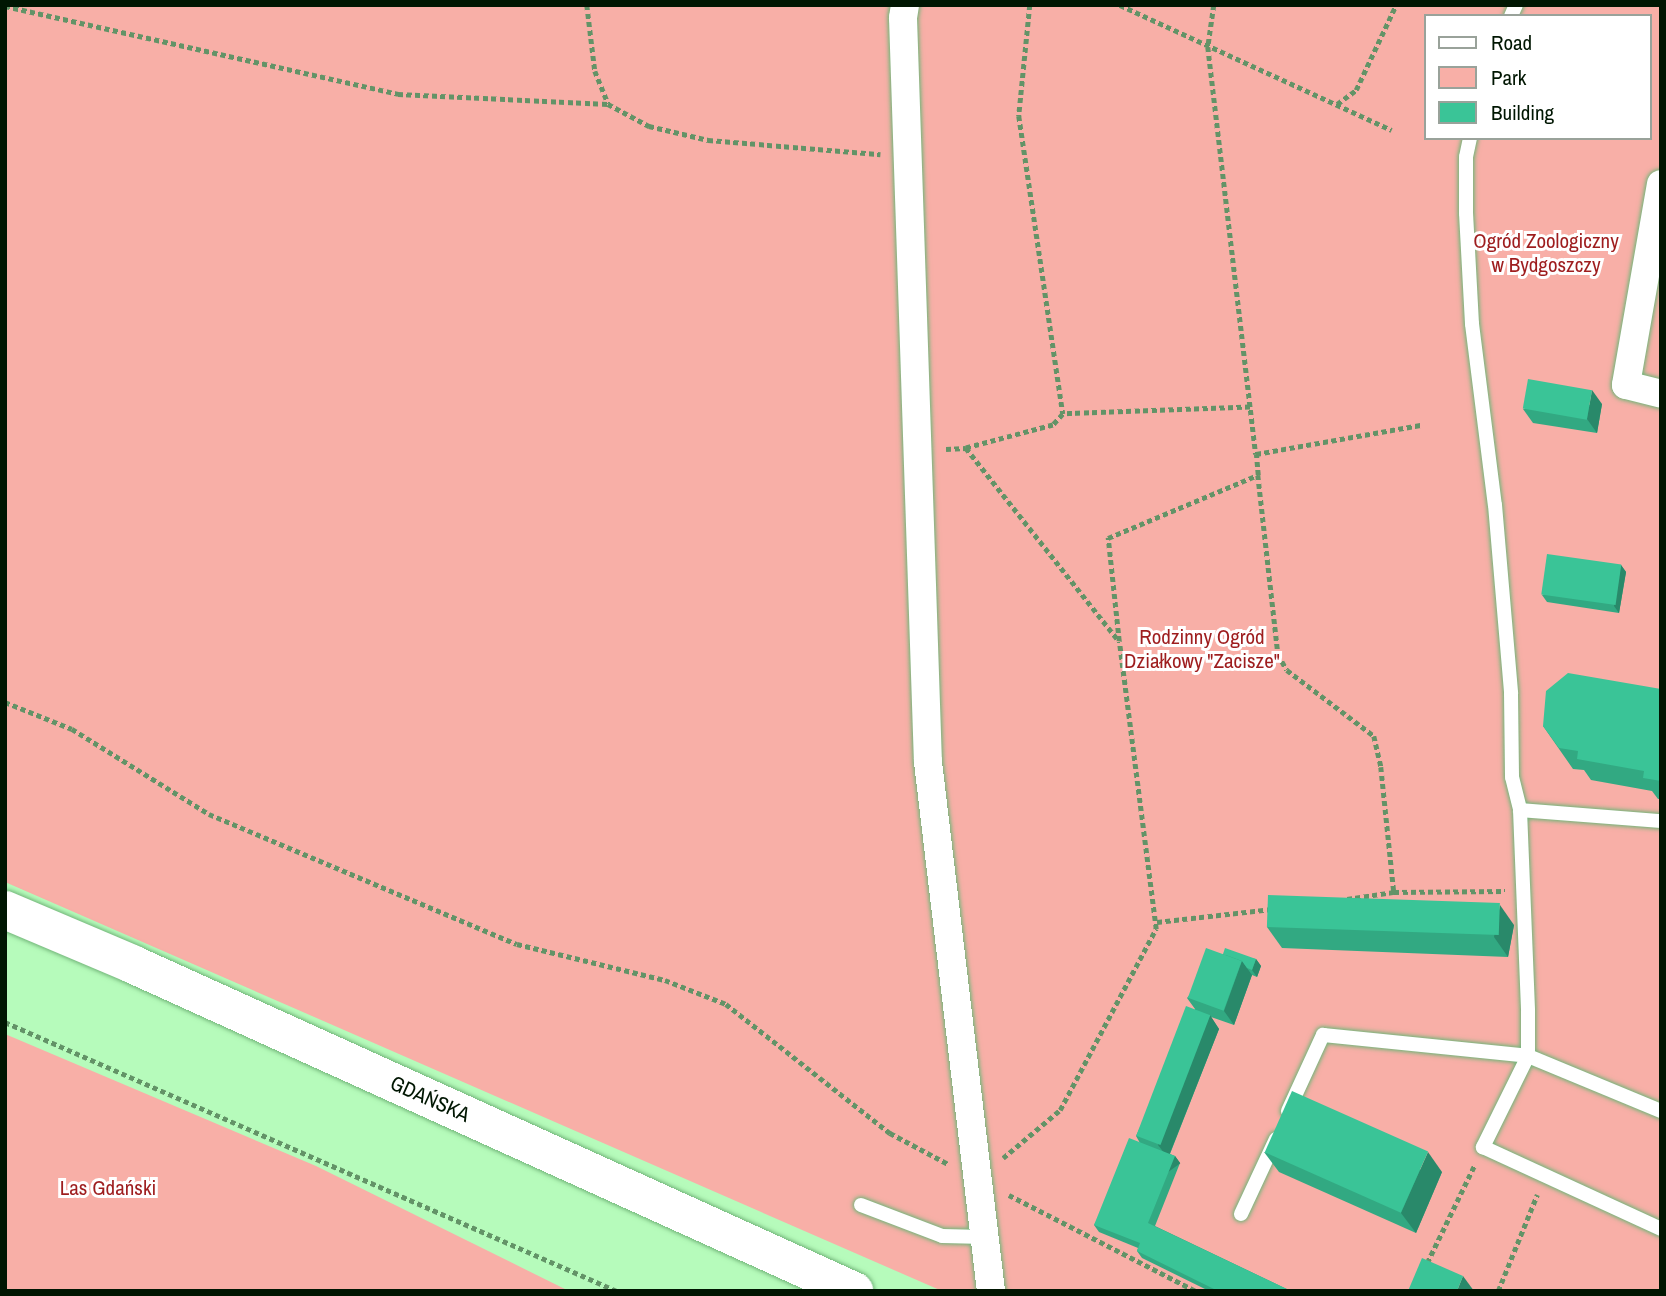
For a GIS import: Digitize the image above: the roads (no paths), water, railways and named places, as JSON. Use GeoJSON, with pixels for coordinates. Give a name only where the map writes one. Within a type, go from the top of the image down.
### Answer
{"type":"FeatureCollection","features":[{"type":"Feature","properties":{"kind":"main road","name":"GDAŃSKA"},"geometry":{"type":"LineString","coordinates":[[5,910],[145,970],[854,1291]]}},
{"type":"Feature","properties":{"kind":"street"},"geometry":{"type":"LineString","coordinates":[[905,5],[928,762],[991,1291]]}},
{"type":"Feature","properties":{"kind":"street"},"geometry":{"type":"LineString","coordinates":[[1661,184],[1626,385],[1661,394]]}},
{"type":"Feature","properties":{"kind":"lane"},"geometry":{"type":"LineString","coordinates":[[1470,140],[1466,157],[1466,213],[1472,324],[1495,505],[1511,693],[1512,777],[1520,810],[1528,1056],[1483,1147],[1544,1178],[1661,1229]]}},
{"type":"Feature","properties":{"kind":"lane"},"geometry":{"type":"LineString","coordinates":[[1520,810],[1661,821]]}},
{"type":"Feature","properties":{"kind":"lane"},"geometry":{"type":"LineString","coordinates":[[1241,1214],[1323,1035],[1528,1056],[1661,1111]]}},
{"type":"Feature","properties":{"kind":"lane"},"geometry":{"type":"LineString","coordinates":[[861,1205],[942,1236],[985,1237]]}},
{"type":"Feature","properties":{"kind":"park label","name":"Ogród Zoologiczny w Bydgoszczy"},"geometry":{"type":"Point","coordinates":[1546,253]}},
{"type":"Feature","properties":{"kind":"park label","name":"Rodzinny Ogród Działkowy \"Zacisze\""},"geometry":{"type":"Point","coordinates":[1202,649]}},
{"type":"Feature","properties":{"kind":"park label","name":"Las Gdański"},"geometry":{"type":"Point","coordinates":[108,1188]}}]}
